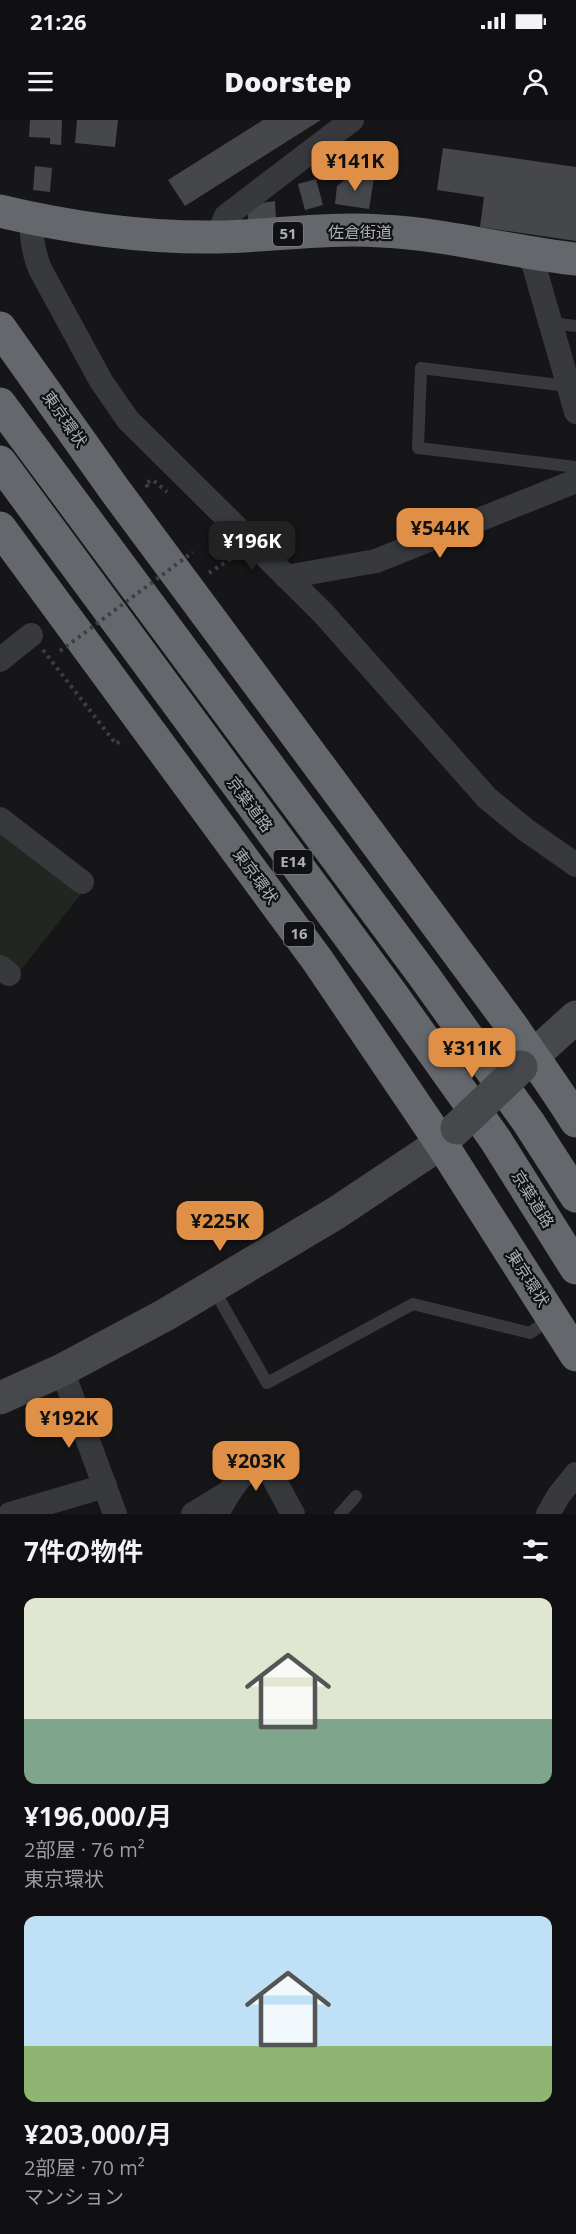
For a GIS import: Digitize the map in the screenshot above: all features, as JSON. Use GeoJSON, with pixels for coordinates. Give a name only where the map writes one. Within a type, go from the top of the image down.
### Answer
{"type":"FeatureCollection","features":[{"type":"Feature","properties":{"kind":"highway","name":"佐倉街道"},"geometry":{"type":"LineString","coordinates":[[9,214],[125,233],[218,237],[380,230],[576,259]]}},
{"type":"Feature","properties":{"kind":"highway","name":"東京環状"},"geometry":{"type":"LineString","coordinates":[[0,328],[114,489],[512,1026],[527,1062],[552,1083],[576,1121]]}},
{"type":"Feature","properties":{"kind":"highway","name":"E14"},"geometry":{"type":"LineString","coordinates":[[0,404],[424,976],[529,1124],[576,1196]]}},
{"type":"Feature","properties":{"kind":"highway","name":"京葉道路"},"geometry":{"type":"LineString","coordinates":[[0,462],[417,1029],[495,1139],[576,1268]]}},
{"type":"Feature","properties":{"kind":"highway","name":"東京環状"},"geometry":{"type":"LineString","coordinates":[[0,528],[318,961],[449,1135],[576,1355]]}},
{"type":"Feature","properties":{"kind":"street"},"geometry":{"type":"LineString","coordinates":[[218,237],[226,216],[352,120]]}},
{"type":"Feature","properties":{"kind":"street"},"geometry":{"type":"LineString","coordinates":[[9,214],[31,236],[33,251],[40,269],[101,381],[128,420],[323,613],[487,798],[526,830],[576,865]]}},
{"type":"Feature","properties":{"kind":"street"},"geometry":{"type":"LineString","coordinates":[[530,252],[573,398]]}},
{"type":"Feature","properties":{"kind":"street"},"geometry":{"type":"LineString","coordinates":[[286,577],[376,561],[576,481]]}},
{"type":"Feature","properties":{"kind":"street"},"geometry":{"type":"LineString","coordinates":[[0,660],[35,640]]}},
{"type":"Feature","properties":{"kind":"street"},"geometry":{"type":"LineString","coordinates":[[0,819],[82,882]]}},
{"type":"Feature","properties":{"kind":"street"},"geometry":{"type":"LineString","coordinates":[[0,1398],[62,1370],[165,1315],[336,1213],[449,1135],[576,1017]]}},
{"type":"Feature","properties":{"kind":"street"},"geometry":{"type":"LineString","coordinates":[[62,1370],[115,1514]]}},
{"type":"Feature","properties":{"kind":"street"},"geometry":{"type":"LineString","coordinates":[[218,1514],[248,1467],[263,1459],[293,1514]]}},
{"type":"Feature","properties":{"kind":"street"},"geometry":{"type":"LineString","coordinates":[[548,1514],[559,1495],[576,1474]]}},
{"type":"Feature","properties":{"kind":"street"},"geometry":{"type":"LineString","coordinates":[[10,1514],[105,1486]]}},
{"type":"Feature","properties":{"kind":"street"},"geometry":{"type":"LineString","coordinates":[[193,1514],[230,1492]]}},
{"type":"Feature","properties":{"kind":"lane"},"geometry":{"type":"LineString","coordinates":[[550,323],[576,326]]}},
{"type":"Feature","properties":{"kind":"lane"},"geometry":{"type":"LineString","coordinates":[[573,398],[421,368],[418,448],[576,467]]}},
{"type":"Feature","properties":{"kind":"lane"},"geometry":{"type":"LineString","coordinates":[[212,1287],[267,1383],[413,1304],[530,1333],[553,1316]]}},
{"type":"Feature","properties":{"kind":"lane"},"geometry":{"type":"LineString","coordinates":[[340,1514],[356,1496]]}},
{"type":"Feature","properties":{"kind":"path"},"geometry":{"type":"LineString","coordinates":[[152,493],[146,483],[153,480],[169,494]]}},
{"type":"Feature","properties":{"kind":"path"},"geometry":{"type":"LineString","coordinates":[[207,531],[231,558]]}},
{"type":"Feature","properties":{"kind":"path"},"geometry":{"type":"LineString","coordinates":[[60,651],[193,552],[186,542]]}},
{"type":"Feature","properties":{"kind":"path"},"geometry":{"type":"LineString","coordinates":[[201,578],[236,555]]}},
{"type":"Feature","properties":{"kind":"path"},"geometry":{"type":"LineString","coordinates":[[35,640],[116,744]]}},
{"type":"Feature","properties":{"kind":"shaded area"},"geometry":{"type":"Polygon","coordinates":[[[0,832],[81,894],[19,972],[0,957],[0,832]]]}},
{"type":"Feature","properties":{"kind":"building"},"geometry":{"type":"Polygon","coordinates":[[[30,120],[62,120],[61,145],[50,144],[50,138],[29,137],[30,120]]]}},
{"type":"Feature","properties":{"kind":"building"},"geometry":{"type":"Polygon","coordinates":[[[77,120],[118,120],[115,147],[75,143],[77,120]]]}},
{"type":"Feature","properties":{"kind":"building"},"geometry":{"type":"Polygon","coordinates":[[[263,120],[321,120],[185,206],[168,180],[263,120]]]}},
{"type":"Feature","properties":{"kind":"building"},"geometry":{"type":"Polygon","coordinates":[[[443,148],[576,167],[576,241],[480,227],[484,197],[437,190],[443,148]]]}},
{"type":"Feature","properties":{"kind":"building"},"geometry":{"type":"Polygon","coordinates":[[[35,166],[52,168],[50,192],[33,190],[35,166]]]}},
{"type":"Feature","properties":{"kind":"building"},"geometry":{"type":"Polygon","coordinates":[[[351,175],[374,178],[369,209],[335,204],[337,186],[351,175]]]}},
{"type":"Feature","properties":{"kind":"building"},"geometry":{"type":"Polygon","coordinates":[[[316,179],[323,205],[305,210],[298,184],[316,179]]]}},
{"type":"Feature","properties":{"kind":"building"},"geometry":{"type":"Polygon","coordinates":[[[275,201],[276,218],[248,220],[247,205],[275,201]]]}}]}
